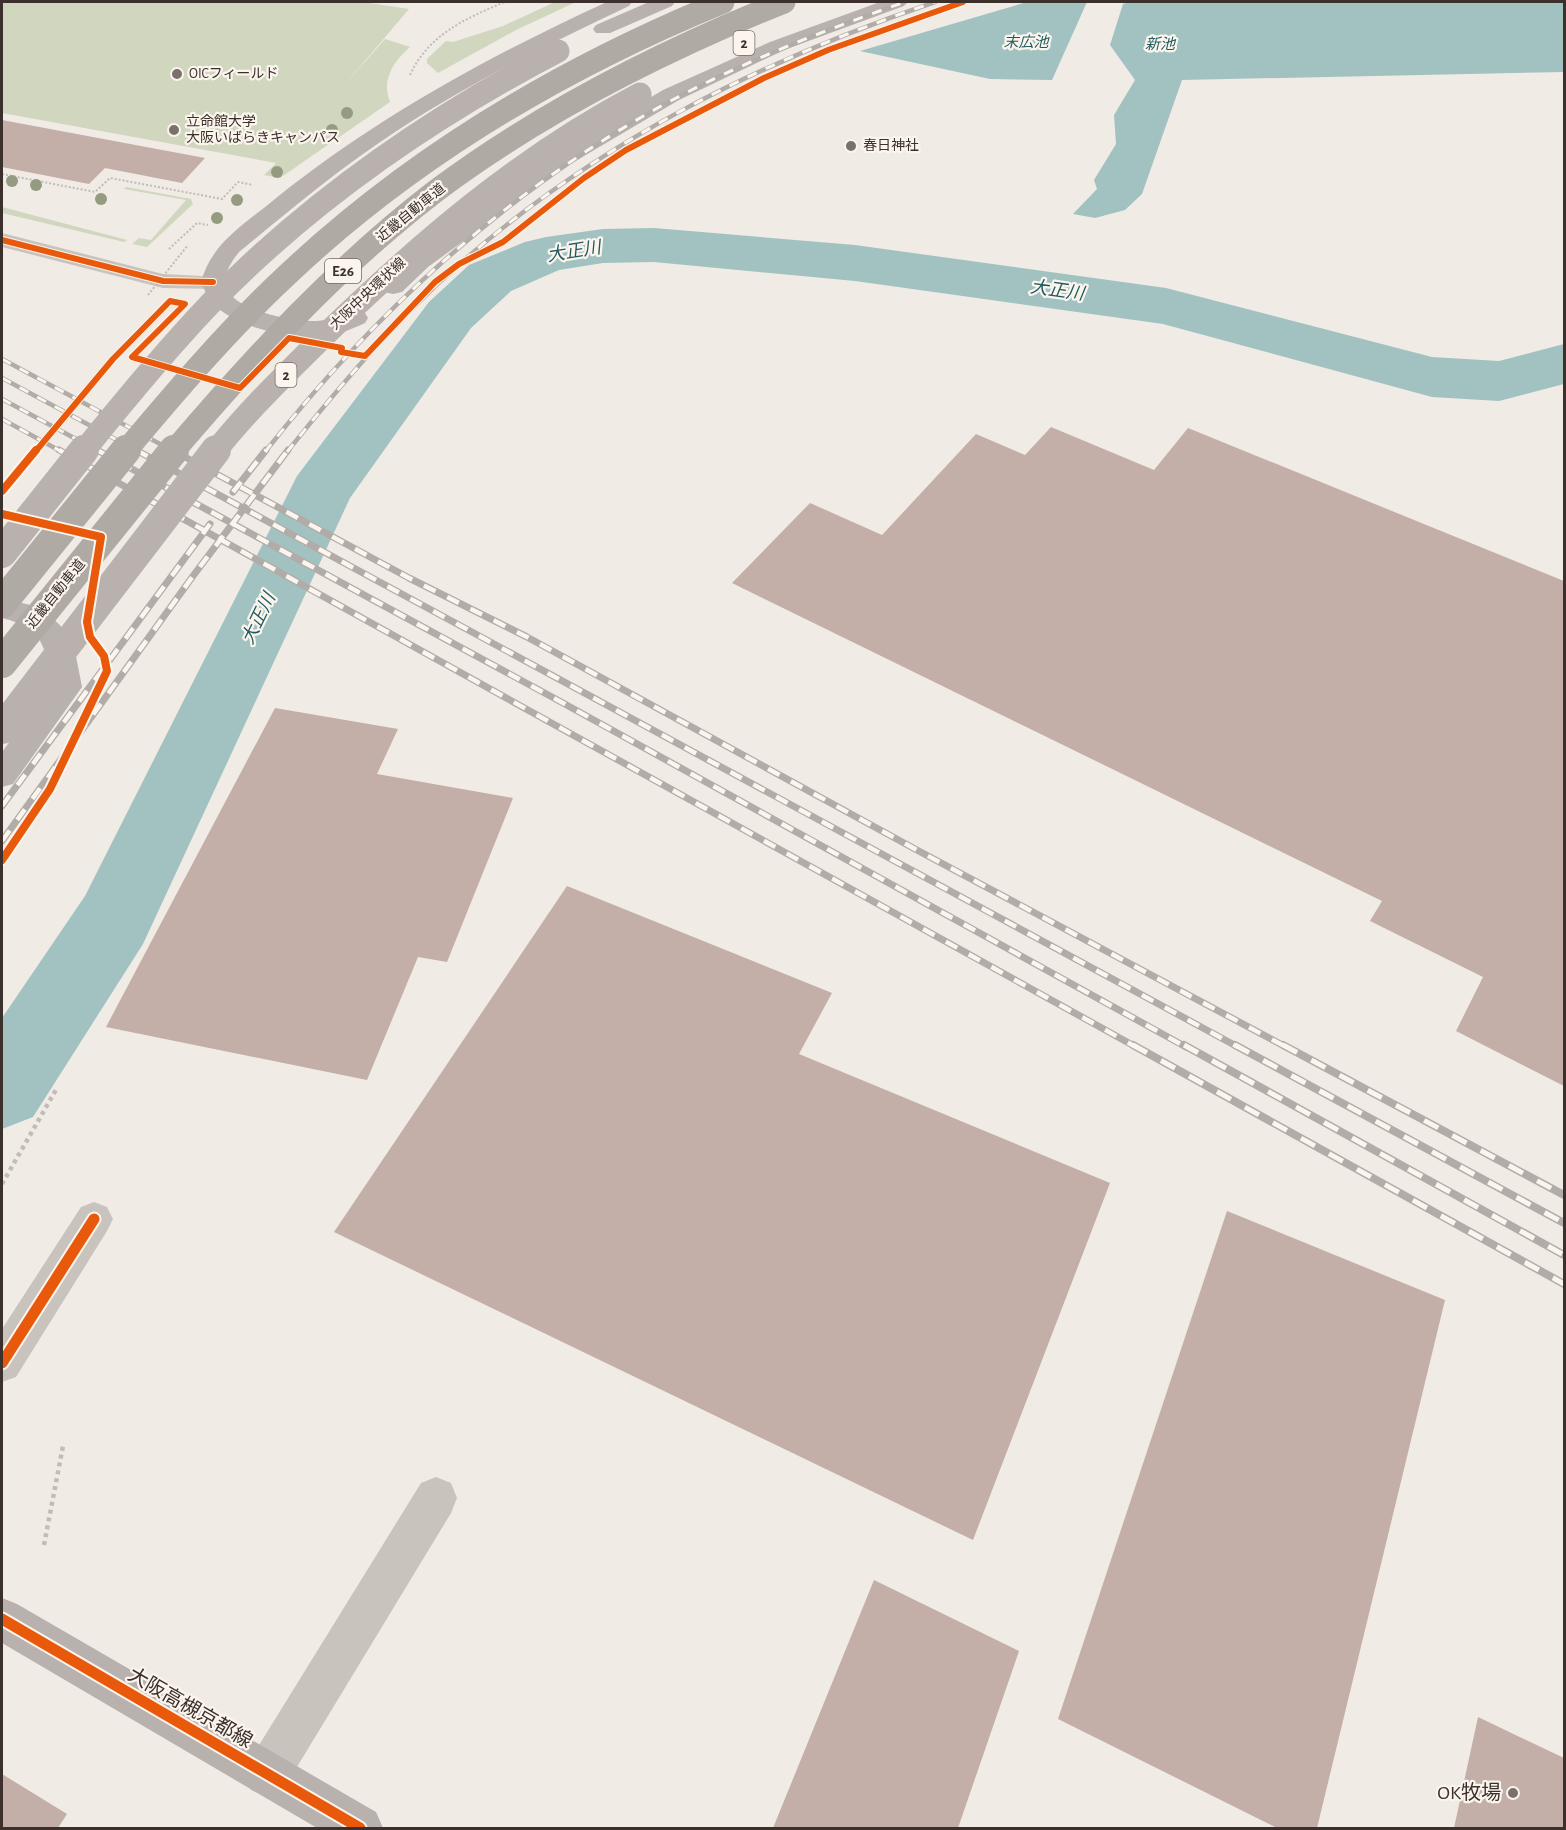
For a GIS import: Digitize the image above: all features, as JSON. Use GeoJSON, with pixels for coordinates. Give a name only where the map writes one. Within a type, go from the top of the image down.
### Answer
{"type":"FeatureCollection","features":[{"type":"Feature","properties":{"kind":"highway","name":"近畿自動車道"},"geometry":{"type":"LineString","coordinates":[[2,603],[154,419],[223,340],[288,274],[354,217],[425,161],[558,78],[633,40],[723,2]]}},
{"type":"Feature","properties":{"kind":"highway","name":"近畿自動車道"},"geometry":{"type":"LineString","coordinates":[[2,663],[192,427],[262,351],[387,231],[456,176],[584,94],[657,56],[784,2]]}},
{"type":"Feature","properties":{"kind":"main road"},"geometry":{"type":"LineString","coordinates":[[622,2],[555,32],[476,74],[357,147],[231,247],[218,264],[213,282],[222,299],[238,312],[262,321],[301,328],[317,329],[339,326],[361,315],[420,262],[449,243],[504,200],[554,164],[607,132],[671,95],[777,46],[897,2]]}},
{"type":"Feature","properties":{"kind":"main road"},"geometry":{"type":"LineString","coordinates":[[2,554],[158,362],[211,304],[268,248],[321,203],[451,111],[558,51],[665,2]]}},
{"type":"Feature","properties":{"kind":"main road","name":"大阪中央環状線"},"geometry":{"type":"LineString","coordinates":[[2,729],[224,440],[303,357],[385,277],[436,232],[522,166],[590,120],[746,42],[851,2]]}},
{"type":"Feature","properties":{"kind":"main road"},"geometry":{"type":"LineString","coordinates":[[2,608],[32,615],[58,641],[67,687],[2,775]]}},
{"type":"Feature","properties":{"kind":"main road","name":"大阪高槻京都線"},"geometry":{"type":"LineString","coordinates":[[2,1619],[360,1828]]}},
{"type":"Feature","properties":{"kind":"street"},"geometry":{"type":"LineString","coordinates":[[2,240],[163,281],[213,282]]}},
{"type":"Feature","properties":{"kind":"street"},"geometry":{"type":"LineString","coordinates":[[2,1363],[94,1219]]}},
{"type":"Feature","properties":{"kind":"street"},"geometry":{"type":"LineString","coordinates":[[267,1774],[436,1498]]}},
{"type":"Feature","properties":{"kind":"path"},"geometry":{"type":"LineString","coordinates":[[409,79],[420,56],[442,34],[481,11],[505,2]]}},
{"type":"Feature","properties":{"kind":"path"},"geometry":{"type":"LineString","coordinates":[[17,177],[23,171]]}},
{"type":"Feature","properties":{"kind":"path"},"geometry":{"type":"LineString","coordinates":[[2,174],[95,192],[110,178],[222,200],[238,182],[261,186]]}},
{"type":"Feature","properties":{"kind":"path"},"geometry":{"type":"LineString","coordinates":[[165,252],[197,223]]}},
{"type":"Feature","properties":{"kind":"path"},"geometry":{"type":"LineString","coordinates":[[148,295],[188,245]]}},
{"type":"Feature","properties":{"kind":"path"},"geometry":{"type":"LineString","coordinates":[[2,1184],[57,1088]]}},
{"type":"Feature","properties":{"kind":"path"},"geometry":{"type":"LineString","coordinates":[[44,1545],[63,1446]]}},
{"type":"Feature","properties":{"kind":"green space","name":"OICフィールド"},"geometry":{"type":"Polygon","coordinates":[[[2,2],[363,2],[409,9],[342,88],[385,39],[410,47],[398,59],[390,72],[387,86],[390,102],[280,178],[264,175],[276,163],[2,113],[2,2]]]}},
{"type":"Feature","properties":{"kind":"green space"},"geometry":{"type":"Polygon","coordinates":[[[555,2],[576,2],[516,30],[438,73],[427,63],[427,59],[446,41],[453,42],[503,26],[555,2]]]}},
{"type":"Feature","properties":{"kind":"green space"},"geometry":{"type":"Polygon","coordinates":[[[126,187],[191,199],[193,204],[147,247],[132,244],[139,238],[151,240],[186,200],[124,189],[126,187]]]}},
{"type":"Feature","properties":{"kind":"green space"},"geometry":{"type":"Polygon","coordinates":[[[2,207],[127,240],[124,242],[2,213],[2,207]]]}},
{"type":"Feature","properties":{"kind":"water","name":"末広池"},"geometry":{"type":"Polygon","coordinates":[[[1027,2],[1087,2],[1052,80],[990,79],[860,51],[1027,2]]]}},
{"type":"Feature","properties":{"kind":"water","name":"新池"},"geometry":{"type":"Polygon","coordinates":[[[1130,2],[1564,2],[1564,72],[1182,80],[1142,194],[1125,210],[1095,218],[1073,214],[1097,189],[1094,180],[1116,144],[1114,115],[1135,80],[1110,45],[1123,4],[1130,2]]]}},
{"type":"Feature","properties":{"kind":"building"},"geometry":{"type":"Polygon","coordinates":[[[2,120],[205,158],[182,183],[105,168],[89,184],[2,167],[2,120]]]}},
{"type":"Feature","properties":{"kind":"building"},"geometry":{"type":"Polygon","coordinates":[[[1051,427],[1154,470],[1188,428],[1564,581],[1564,1086],[1456,1031],[1483,977],[1370,921],[1382,901],[732,583],[810,503],[882,535],[976,434],[1025,455],[1051,427]]]}},
{"type":"Feature","properties":{"kind":"building"},"geometry":{"type":"Polygon","coordinates":[[[275,708],[398,729],[377,774],[513,798],[447,962],[418,957],[367,1080],[106,1027],[275,708]]]}},
{"type":"Feature","properties":{"kind":"building"},"geometry":{"type":"Polygon","coordinates":[[[567,886],[832,993],[799,1054],[1110,1183],[973,1540],[334,1232],[567,886]]]}},
{"type":"Feature","properties":{"kind":"building"},"geometry":{"type":"Polygon","coordinates":[[[1227,1211],[1445,1300],[1317,1828],[1277,1828],[1058,1719],[1227,1211]]]}},
{"type":"Feature","properties":{"kind":"building"},"geometry":{"type":"Polygon","coordinates":[[[874,1580],[1019,1651],[958,1828],[773,1828],[874,1580]]]}},
{"type":"Feature","properties":{"kind":"building","name":"OK牧場"},"geometry":{"type":"Polygon","coordinates":[[[1478,1717],[1564,1758],[1564,1828],[1454,1828],[1478,1717]]]}},
{"type":"Feature","properties":{"kind":"building"},"geometry":{"type":"Polygon","coordinates":[[[2,1774],[67,1814],[58,1828],[2,1828],[2,1774]]]}},
{"type":"Feature","properties":{"kind":"waterway","name":"大正川"},"geometry":{"type":"LineString","coordinates":[[2,1090],[114,920],[320,492],[450,315],[490,278],[546,254],[603,246],[654,245],[855,263],[1166,306],[1432,377],[1499,381],[1564,364]]}},
{"type":"Feature","properties":{"kind":"railway"},"geometry":{"type":"LineString","coordinates":[[265,452],[351,352],[398,304],[497,216],[551,176],[606,139],[663,105],[722,75],[843,24],[905,2]]}},
{"type":"Feature","properties":{"kind":"railway"},"geometry":{"type":"LineString","coordinates":[[287,452],[367,356],[432,289],[509,223],[565,182],[622,145],[743,80],[805,51],[935,2]]}},
{"type":"Feature","properties":{"kind":"railway"},"geometry":{"type":"LineString","coordinates":[[2,359],[175,452]]}},
{"type":"Feature","properties":{"kind":"railway"},"geometry":{"type":"LineString","coordinates":[[2,378],[139,452]]}},
{"type":"Feature","properties":{"kind":"railway"},"geometry":{"type":"LineString","coordinates":[[2,399],[100,452]]}},
{"type":"Feature","properties":{"kind":"railway"},"geometry":{"type":"LineString","coordinates":[[2,419],[62,452]]}},
{"type":"Feature","properties":{"kind":"railway"},"geometry":{"type":"LineString","coordinates":[[59,450],[205,531]]}},
{"type":"Feature","properties":{"kind":"railway"},"geometry":{"type":"LineString","coordinates":[[97,450],[233,524]]}},
{"type":"Feature","properties":{"kind":"railway"},"geometry":{"type":"LineString","coordinates":[[136,450],[244,508]]}},
{"type":"Feature","properties":{"kind":"railway"},"geometry":{"type":"LineString","coordinates":[[172,450],[238,486]]}},
{"type":"Feature","properties":{"kind":"railway"},"geometry":{"type":"LineString","coordinates":[[238,486],[266,450]]}},
{"type":"Feature","properties":{"kind":"railway"},"geometry":{"type":"LineString","coordinates":[[254,495],[288,450]]}},
{"type":"Feature","properties":{"kind":"railway"},"geometry":{"type":"LineString","coordinates":[[233,492],[238,486]]}},
{"type":"Feature","properties":{"kind":"railway"},"geometry":{"type":"LineString","coordinates":[[238,486],[254,495]]}},
{"type":"Feature","properties":{"kind":"railway"},"geometry":{"type":"LineString","coordinates":[[244,508],[254,495]]}},
{"type":"Feature","properties":{"kind":"railway"},"geometry":{"type":"LineString","coordinates":[[254,495],[409,578],[527,637],[915,849],[1286,1047]]}},
{"type":"Feature","properties":{"kind":"railway"},"geometry":{"type":"LineString","coordinates":[[233,524],[244,508]]}},
{"type":"Feature","properties":{"kind":"railway"},"geometry":{"type":"LineString","coordinates":[[244,508],[1238,1047]]}},
{"type":"Feature","properties":{"kind":"railway"},"geometry":{"type":"LineString","coordinates":[[205,531],[210,524]]}},
{"type":"Feature","properties":{"kind":"railway"},"geometry":{"type":"LineString","coordinates":[[221,540],[233,524]]}},
{"type":"Feature","properties":{"kind":"railway"},"geometry":{"type":"LineString","coordinates":[[233,524],[1186,1047]]}},
{"type":"Feature","properties":{"kind":"railway"},"geometry":{"type":"LineString","coordinates":[[2,806],[205,531]]}},
{"type":"Feature","properties":{"kind":"railway"},"geometry":{"type":"LineString","coordinates":[[205,531],[221,540]]}},
{"type":"Feature","properties":{"kind":"railway"},"geometry":{"type":"LineString","coordinates":[[2,841],[221,540]]}},
{"type":"Feature","properties":{"kind":"railway"},"geometry":{"type":"LineString","coordinates":[[221,540],[1136,1047]]}},
{"type":"Feature","properties":{"kind":"railway"},"geometry":{"type":"LineString","coordinates":[[1133,1045],[1564,1284]]}},
{"type":"Feature","properties":{"kind":"railway"},"geometry":{"type":"LineString","coordinates":[[1184,1045],[1564,1255]]}},
{"type":"Feature","properties":{"kind":"railway"},"geometry":{"type":"LineString","coordinates":[[1235,1045],[1564,1223]]}},
{"type":"Feature","properties":{"kind":"railway"},"geometry":{"type":"LineString","coordinates":[[1283,1045],[1564,1195]]}},
{"type":"Feature","properties":{"kind":"cycle path"},"geometry":{"type":"LineString","coordinates":[[2,491],[113,359],[170,301],[185,304],[132,357],[240,388],[289,338],[342,348],[341,352],[365,356],[435,282],[459,264],[503,242],[584,178],[626,150],[764,78],[828,50],[963,2]]}},
{"type":"Feature","properties":{"kind":"cycle path"},"geometry":{"type":"LineString","coordinates":[[2,240],[163,281],[213,282]]}},
{"type":"Feature","properties":{"kind":"cycle path"},"geometry":{"type":"LineString","coordinates":[[2,514],[101,537],[87,622],[90,637],[104,656],[107,671],[50,789],[2,860]]}},
{"type":"Feature","properties":{"kind":"cycle path"},"geometry":{"type":"LineString","coordinates":[[2,1363],[94,1219]]}},
{"type":"Feature","properties":{"kind":"cycle path"},"geometry":{"type":"LineString","coordinates":[[2,1619],[360,1828]]}},
{"type":"Feature","properties":{"kind":"place","name":"OICフィールド"},"geometry":{"type":"Point","coordinates":[177,74]}},
{"type":"Feature","properties":{"kind":"place","name":"立命館大学 大阪いばらきキャンパス"},"geometry":{"type":"Point","coordinates":[174,130]}},
{"type":"Feature","properties":{"kind":"place","name":"春日神社"},"geometry":{"type":"Point","coordinates":[851,146]}},
{"type":"Feature","properties":{"kind":"place","name":"OK牧場"},"geometry":{"type":"Point","coordinates":[1513,1793]}}]}
